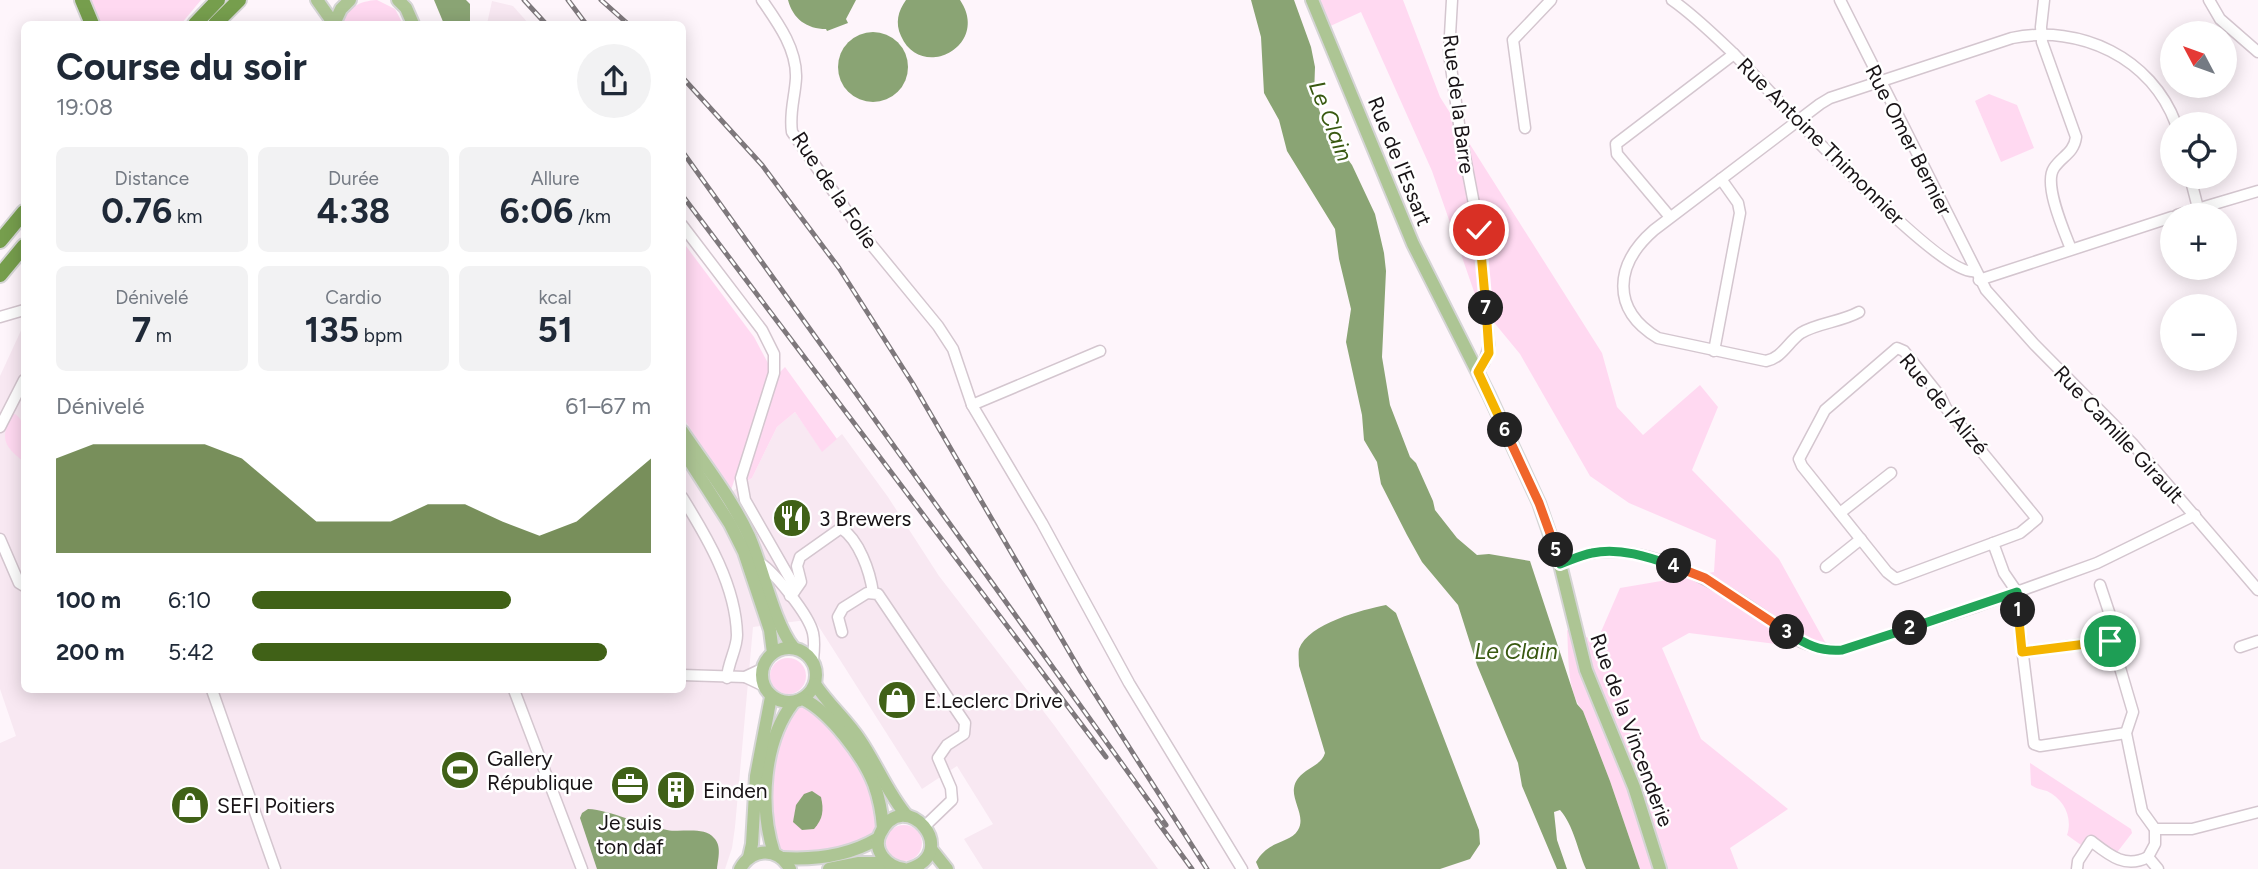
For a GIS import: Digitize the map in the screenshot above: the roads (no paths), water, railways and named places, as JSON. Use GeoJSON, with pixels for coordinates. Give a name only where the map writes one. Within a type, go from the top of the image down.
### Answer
{"type":"FeatureCollection","features":[{"type":"Feature","properties":{"kind":"highway"},"geometry":{"type":"LineString","coordinates":[[82,0],[91,21]]}},
{"type":"Feature","properties":{"kind":"highway"},"geometry":{"type":"LineString","coordinates":[[198,21],[218,0]]}},
{"type":"Feature","properties":{"kind":"highway"},"geometry":{"type":"LineString","coordinates":[[218,21],[239,0]]}},
{"type":"Feature","properties":{"kind":"highway"},"geometry":{"type":"LineString","coordinates":[[230,21],[247,0]]}},
{"type":"Feature","properties":{"kind":"highway"},"geometry":{"type":"LineString","coordinates":[[0,241],[21,216]]}},
{"type":"Feature","properties":{"kind":"highway"},"geometry":{"type":"LineString","coordinates":[[0,252],[21,227]]}},
{"type":"Feature","properties":{"kind":"highway"},"geometry":{"type":"LineString","coordinates":[[0,275],[21,250]]}},
{"type":"Feature","properties":{"kind":"highway"},"geometry":{"type":"LineString","coordinates":[[0,281],[21,257]]}},
{"type":"Feature","properties":{"kind":"main road"},"geometry":{"type":"LineString","coordinates":[[317,0],[332,21]]}},
{"type":"Feature","properties":{"kind":"main road"},"geometry":{"type":"LineString","coordinates":[[335,21],[341,9],[350,0]]}},
{"type":"Feature","properties":{"kind":"main road"},"geometry":{"type":"LineString","coordinates":[[398,0],[406,8],[412,21]]}},
{"type":"Feature","properties":{"kind":"main road","name":"Rue de l'Essart"},"geometry":{"type":"LineString","coordinates":[[1312,0],[1413,244],[1478,372],[1539,503],[1560,564]]}},
{"type":"Feature","properties":{"kind":"main road"},"geometry":{"type":"LineString","coordinates":[[686,436],[747,533],[783,631],[793,647]]}},
{"type":"Feature","properties":{"kind":"main road"},"geometry":{"type":"LineString","coordinates":[[686,455],[725,516],[744,552],[770,630],[773,653]]}},
{"type":"Feature","properties":{"kind":"main road","name":"Rue de la Vincenderie"},"geometry":{"type":"LineString","coordinates":[[1560,564],[1586,670],[1634,786],[1660,869]]}},
{"type":"Feature","properties":{"kind":"main road"},"geometry":{"type":"LineString","coordinates":[[749,858],[767,692],[761,677],[762,669],[773,653],[782,648],[793,647],[813,660],[815,684],[783,717],[775,739],[768,771],[767,823],[778,855],[790,869]]}},
{"type":"Feature","properties":{"kind":"main road"},"geometry":{"type":"LineString","coordinates":[[815,684],[858,736],[899,808],[925,826],[930,836],[930,849],[914,868],[887,863],[859,863],[829,869]]}},
{"type":"Feature","properties":{"kind":"main road"},"geometry":{"type":"LineString","coordinates":[[767,692],[781,702],[798,701],[814,705],[825,714],[866,769],[879,800],[880,852],[887,863]]}},
{"type":"Feature","properties":{"kind":"main road"},"geometry":{"type":"LineString","coordinates":[[740,869],[757,853],[805,859],[855,850],[880,833],[893,818],[907,816]]}},
{"type":"Feature","properties":{"kind":"main road"},"geometry":{"type":"LineString","coordinates":[[930,849],[947,869]]}},
{"type":"Feature","properties":{"kind":"street","name":"Rue de la Folie"},"geometry":{"type":"LineString","coordinates":[[762,0],[785,36],[794,56],[796,78],[790,119],[792,132],[884,262],[938,326],[953,349],[972,405],[1042,523],[1129,683],[1242,869]]}},
{"type":"Feature","properties":{"kind":"street","name":"Rue de la Barre"},"geometry":{"type":"LineString","coordinates":[[1452,0],[1449,53],[1460,131],[1479,230],[1489,345],[1484,363],[1478,372]]}},
{"type":"Feature","properties":{"kind":"street"},"geometry":{"type":"LineString","coordinates":[[1525,128],[1513,40],[1551,0]]}},
{"type":"Feature","properties":{"kind":"street","name":"Rue Antoine Thimonnier"},"geometry":{"type":"LineString","coordinates":[[1672,0],[1734,54],[1848,172],[1929,247],[1958,268],[1977,276]]}},
{"type":"Feature","properties":{"kind":"street","name":"Rue Omer Bernier"},"geometry":{"type":"LineString","coordinates":[[1840,0],[1977,276]]}},
{"type":"Feature","properties":{"kind":"street"},"geometry":{"type":"LineString","coordinates":[[2044,0],[2041,35],[2076,137],[2072,150],[2054,167],[2050,182],[2071,249]]}},
{"type":"Feature","properties":{"kind":"street"},"geometry":{"type":"LineString","coordinates":[[2209,0],[2220,19],[2258,53]]}},
{"type":"Feature","properties":{"kind":"street"},"geometry":{"type":"LineString","coordinates":[[1859,312],[1803,332],[1777,358],[1769,361],[1672,343],[1653,335],[1632,314],[1624,296],[1625,271],[1634,250],[1654,230],[1830,98],[2012,38],[2041,35],[2091,41],[2122,57],[2146,76],[2158,90],[2170,112]]}},
{"type":"Feature","properties":{"kind":"street"},"geometry":{"type":"LineString","coordinates":[[1670,217],[1617,154],[1615,144],[1734,54]]}},
{"type":"Feature","properties":{"kind":"street"},"geometry":{"type":"LineString","coordinates":[[1714,351],[1740,213],[1738,203],[1721,179]]}},
{"type":"Feature","properties":{"kind":"street"},"geometry":{"type":"LineString","coordinates":[[2216,203],[2258,191]]}},
{"type":"Feature","properties":{"kind":"street"},"geometry":{"type":"LineString","coordinates":[[1977,276],[2160,221]]}},
{"type":"Feature","properties":{"kind":"street"},"geometry":{"type":"LineString","coordinates":[[686,230],[762,330],[774,354],[774,373],[741,478],[745,500],[791,580],[792,594]]}},
{"type":"Feature","properties":{"kind":"street"},"geometry":{"type":"LineString","coordinates":[[897,278],[907,270]]}},
{"type":"Feature","properties":{"kind":"street","name":"Rue Camille Girault"},"geometry":{"type":"LineString","coordinates":[[1977,276],[2034,344],[2132,443],[2258,590]]}},
{"type":"Feature","properties":{"kind":"street"},"geometry":{"type":"LineString","coordinates":[[0,317],[21,311]]}},
{"type":"Feature","properties":{"kind":"street"},"geometry":{"type":"LineString","coordinates":[[13,313],[21,316]]}},
{"type":"Feature","properties":{"kind":"street","name":"Rue de l'Alizé"},"geometry":{"type":"LineString","coordinates":[[1900,348],[2037,518],[2022,531],[1896,579],[1840,513],[1799,463],[1800,454],[1825,410],[1894,350],[1900,348]]}},
{"type":"Feature","properties":{"kind":"street"},"geometry":{"type":"LineString","coordinates":[[972,405],[1100,351]]}},
{"type":"Feature","properties":{"kind":"street"},"geometry":{"type":"LineString","coordinates":[[0,427],[21,386]]}},
{"type":"Feature","properties":{"kind":"street"},"geometry":{"type":"LineString","coordinates":[[1840,513],[1891,473]]}},
{"type":"Feature","properties":{"kind":"street"},"geometry":{"type":"LineString","coordinates":[[686,504],[719,565],[730,597],[737,636],[727,666],[727,678]]}},
{"type":"Feature","properties":{"kind":"street"},"geometry":{"type":"LineString","coordinates":[[1560,564],[1593,553],[1611,552],[1656,560],[1705,578],[1801,642],[1817,649],[1842,650],[2097,563],[2195,515]]}},
{"type":"Feature","properties":{"kind":"street"},"geometry":{"type":"LineString","coordinates":[[792,594],[801,582],[797,566],[800,557],[841,528],[850,535],[872,580],[873,593]]}},
{"type":"Feature","properties":{"kind":"street"},"geometry":{"type":"LineString","coordinates":[[0,539],[21,584]]}},
{"type":"Feature","properties":{"kind":"street"},"geometry":{"type":"LineString","coordinates":[[1826,567],[1861,539]]}},
{"type":"Feature","properties":{"kind":"street"},"geometry":{"type":"LineString","coordinates":[[1993,543],[2004,573],[2017,592],[2034,744],[2040,746],[2126,733]]}},
{"type":"Feature","properties":{"kind":"street"},"geometry":{"type":"LineString","coordinates":[[760,563],[772,571],[792,594],[813,631],[813,660]]}},
{"type":"Feature","properties":{"kind":"street"},"geometry":{"type":"LineString","coordinates":[[2077,869],[2078,861],[2091,841],[2121,863],[2139,862],[2148,857],[2155,844],[2155,829],[2142,811],[2126,733],[2133,712],[2110,641],[2111,618],[2100,585]]}},
{"type":"Feature","properties":{"kind":"street"},"geometry":{"type":"LineString","coordinates":[[842,632],[838,624],[839,613],[867,593],[881,598],[965,723],[964,734],[947,745],[938,758],[947,778],[952,800],[925,826]]}},
{"type":"Feature","properties":{"kind":"street"},"geometry":{"type":"LineString","coordinates":[[2022,652],[2110,641]]}},
{"type":"Feature","properties":{"kind":"street"},"geometry":{"type":"LineString","coordinates":[[2241,647],[2258,641]]}},
{"type":"Feature","properties":{"kind":"street"},"geometry":{"type":"LineString","coordinates":[[686,675],[745,677],[762,669]]}},
{"type":"Feature","properties":{"kind":"street"},"geometry":{"type":"LineString","coordinates":[[745,677],[767,692]]}},
{"type":"Feature","properties":{"kind":"street"},"geometry":{"type":"LineString","coordinates":[[213,693],[275,869]]}},
{"type":"Feature","properties":{"kind":"street"},"geometry":{"type":"LineString","coordinates":[[515,693],[582,869]]}},
{"type":"Feature","properties":{"kind":"street"},"geometry":{"type":"LineString","coordinates":[[2155,829],[2192,829],[2258,812]]}},
{"type":"Feature","properties":{"kind":"street"},"geometry":{"type":"LineString","coordinates":[[2148,857],[2158,869]]}},
{"type":"Feature","properties":{"kind":"water"},"geometry":{"type":"Polygon","coordinates":[[[434,0],[466,0],[470,4],[470,21],[443,21],[434,0]]]}},
{"type":"Feature","properties":{"kind":"water"},"geometry":{"type":"Polygon","coordinates":[[[788,0],[856,0],[846,19],[848,23],[827,31],[802,22],[793,13],[788,0]]]}},
{"type":"Feature","properties":{"kind":"water"},"geometry":{"type":"Polygon","coordinates":[[[906,0],[960,0],[967,17],[967,32],[960,44],[937,57],[923,56],[911,50],[901,36],[898,26],[899,13],[906,0]]]}},
{"type":"Feature","properties":{"kind":"water","name":"Le Clain"},"geometry":{"type":"Polygon","coordinates":[[[1251,0],[1294,0],[1311,47],[1315,67],[1314,96],[1326,129],[1352,165],[1375,214],[1386,271],[1382,357],[1390,405],[1410,457],[1416,463],[1435,510],[1457,538],[1477,555],[1489,554],[1530,561],[1577,704],[1583,711],[1610,781],[1640,869],[1586,869],[1572,830],[1560,810],[1554,812],[1557,840],[1567,869],[1557,869],[1522,786],[1518,763],[1477,665],[1458,605],[1422,562],[1381,484],[1377,462],[1364,440],[1362,415],[1346,342],[1351,309],[1335,229],[1287,151],[1279,120],[1264,93],[1261,37],[1251,0]]]}},
{"type":"Feature","properties":{"kind":"water"},"geometry":{"type":"Polygon","coordinates":[[[873,32],[898,42],[908,67],[898,92],[873,102],[848,92],[838,67],[848,42],[873,32]]]}},
{"type":"Feature","properties":{"kind":"water"},"geometry":{"type":"Polygon","coordinates":[[[1386,605],[1396,613],[1479,830],[1480,844],[1470,859],[1440,869],[1259,869],[1256,862],[1267,849],[1290,838],[1298,830],[1300,814],[1294,793],[1296,782],[1323,758],[1325,753],[1299,666],[1299,649],[1313,632],[1325,625],[1351,614],[1386,605]]]}},
{"type":"Feature","properties":{"kind":"water"},"geometry":{"type":"Polygon","coordinates":[[[812,791],[821,797],[822,814],[814,829],[802,830],[793,822],[796,805],[804,794],[812,791]]]}},
{"type":"Feature","properties":{"kind":"water"},"geometry":{"type":"Polygon","coordinates":[[[588,809],[667,830],[710,834],[718,845],[717,869],[597,869],[580,818],[588,809]]]}},
{"type":"Feature","properties":{"kind":"railway"},"geometry":{"type":"LineString","coordinates":[[524,0],[543,21]]}},
{"type":"Feature","properties":{"kind":"railway"},"geometry":{"type":"LineString","coordinates":[[568,0],[584,21]]}},
{"type":"Feature","properties":{"kind":"railway"},"geometry":{"type":"LineString","coordinates":[[601,0],[625,21]]}},
{"type":"Feature","properties":{"kind":"railway"},"geometry":{"type":"LineString","coordinates":[[686,81],[762,165],[839,268],[913,384],[1081,672],[1207,869]]}},
{"type":"Feature","properties":{"kind":"railway"},"geometry":{"type":"LineString","coordinates":[[686,157],[1166,825]]}},
{"type":"Feature","properties":{"kind":"railway"},"geometry":{"type":"LineString","coordinates":[[686,200],[1106,757]]}},
{"type":"Feature","properties":{"kind":"railway"},"geometry":{"type":"LineString","coordinates":[[1157,821],[1192,869]]}},
{"type":"Feature","properties":{"kind":"place","name":"3 Brewers"},"geometry":{"type":"Point","coordinates":[792,518]}},
{"type":"Feature","properties":{"kind":"place","name":"E.Leclerc Drive"},"geometry":{"type":"Point","coordinates":[897,700]}},
{"type":"Feature","properties":{"kind":"place","name":"Gallery République"},"geometry":{"type":"Point","coordinates":[460,770]}},
{"type":"Feature","properties":{"kind":"place","name":"Je suis ton daf"},"geometry":{"type":"Point","coordinates":[630,785]}},
{"type":"Feature","properties":{"kind":"place","name":"Einden"},"geometry":{"type":"Point","coordinates":[676,790]}},
{"type":"Feature","properties":{"kind":"place","name":"SEFI Poitiers"},"geometry":{"type":"Point","coordinates":[190,805]}}]}
